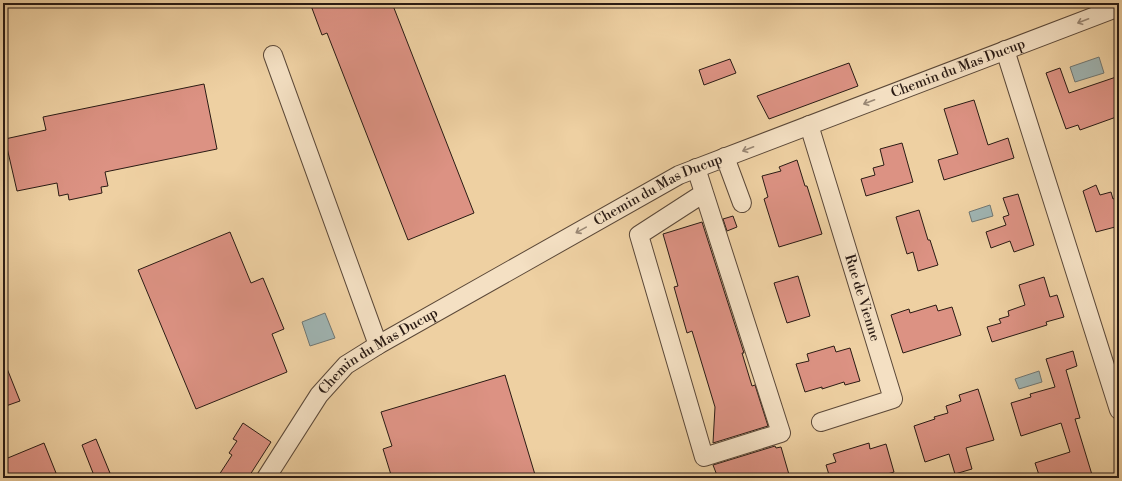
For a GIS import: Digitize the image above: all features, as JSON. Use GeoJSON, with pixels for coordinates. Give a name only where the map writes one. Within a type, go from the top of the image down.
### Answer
{"type":"FeatureCollection","features":[{"type":"Feature","properties":{"kind":"street","name":"Chemin du Mas Ducup"},"geometry":{"type":"LineString","coordinates":[[266,478],[319,395],[346,365],[378,345],[678,176],[1119,7]]}},
{"type":"Feature","properties":{"kind":"street"},"geometry":{"type":"LineString","coordinates":[[1005,50],[1119,410]]}},
{"type":"Feature","properties":{"kind":"street"},"geometry":{"type":"LineString","coordinates":[[273,55],[378,345]]}},
{"type":"Feature","properties":{"kind":"street","name":"Rue de Vienne"},"geometry":{"type":"LineString","coordinates":[[809,125],[893,399],[821,422]]}},
{"type":"Feature","properties":{"kind":"street"},"geometry":{"type":"LineString","coordinates":[[725,157],[742,203]]}},
{"type":"Feature","properties":{"kind":"street"},"geometry":{"type":"LineString","coordinates":[[696,168],[704,192],[781,433],[704,457],[639,235],[704,192]]}},
{"type":"Feature","properties":{"kind":"shaded area"},"geometry":{"type":"Polygon","coordinates":[[[1099,57],[1104,73],[1075,82],[1070,67],[1099,57]]]}},
{"type":"Feature","properties":{"kind":"shaded area"},"geometry":{"type":"Polygon","coordinates":[[[990,205],[993,216],[972,222],[969,212],[990,205]]]}},
{"type":"Feature","properties":{"kind":"shaded area"},"geometry":{"type":"Polygon","coordinates":[[[325,313],[335,338],[310,346],[302,322],[325,313]]]}},
{"type":"Feature","properties":{"kind":"shaded area"},"geometry":{"type":"Polygon","coordinates":[[[1039,371],[1042,382],[1019,389],[1015,379],[1039,371]]]}},
{"type":"Feature","properties":{"kind":"building"},"geometry":{"type":"Polygon","coordinates":[[[310,3],[392,3],[474,213],[408,240],[327,33],[322,35],[310,3]]]}},
{"type":"Feature","properties":{"kind":"building"},"geometry":{"type":"Polygon","coordinates":[[[730,59],[736,73],[704,85],[699,70],[730,59]]]}},
{"type":"Feature","properties":{"kind":"building"},"geometry":{"type":"Polygon","coordinates":[[[849,63],[858,86],[769,119],[757,96],[849,63]]]}},
{"type":"Feature","properties":{"kind":"building"},"geometry":{"type":"Polygon","coordinates":[[[1060,68],[1069,93],[1119,76],[1119,116],[1080,130],[1078,125],[1066,129],[1046,73],[1060,68]]]}},
{"type":"Feature","properties":{"kind":"building"},"geometry":{"type":"Polygon","coordinates":[[[204,84],[217,149],[105,172],[108,186],[101,187],[102,193],[69,200],[68,194],[59,196],[57,183],[17,191],[5,139],[46,130],[43,117],[204,84]]]}},
{"type":"Feature","properties":{"kind":"building"},"geometry":{"type":"Polygon","coordinates":[[[974,100],[988,145],[1008,138],[1014,158],[944,180],[938,160],[958,154],[944,109],[974,100]]]}},
{"type":"Feature","properties":{"kind":"building"},"geometry":{"type":"Polygon","coordinates":[[[902,143],[913,182],[866,196],[861,179],[875,175],[873,168],[884,165],[880,149],[902,143]]]}},
{"type":"Feature","properties":{"kind":"building"},"geometry":{"type":"Polygon","coordinates":[[[797,160],[822,234],[779,247],[764,199],[768,197],[762,176],[781,171],[779,167],[797,160]]]}},
{"type":"Feature","properties":{"kind":"building"},"geometry":{"type":"Polygon","coordinates":[[[1096,185],[1100,195],[1111,192],[1113,199],[1119,197],[1119,226],[1096,232],[1083,191],[1096,185]]]}},
{"type":"Feature","properties":{"kind":"building"},"geometry":{"type":"Polygon","coordinates":[[[1018,194],[1034,245],[1014,252],[1010,241],[991,248],[986,232],[1006,225],[1003,217],[1009,215],[1003,198],[1018,194]]]}},
{"type":"Feature","properties":{"kind":"building"},"geometry":{"type":"Polygon","coordinates":[[[919,210],[928,240],[930,240],[938,265],[918,271],[913,252],[907,254],[896,217],[919,210]]]}},
{"type":"Feature","properties":{"kind":"building"},"geometry":{"type":"Polygon","coordinates":[[[733,216],[737,227],[727,231],[723,219],[733,216]]]}},
{"type":"Feature","properties":{"kind":"building"},"geometry":{"type":"Polygon","coordinates":[[[702,222],[744,353],[742,353],[752,386],[755,385],[768,426],[713,443],[715,407],[692,331],[687,333],[674,287],[678,286],[663,234],[702,222]]]}},
{"type":"Feature","properties":{"kind":"building"},"geometry":{"type":"Polygon","coordinates":[[[230,232],[251,283],[263,278],[284,329],[272,334],[287,372],[196,409],[138,270],[230,232]]]}},
{"type":"Feature","properties":{"kind":"building"},"geometry":{"type":"Polygon","coordinates":[[[798,276],[810,316],[787,323],[774,283],[798,276]]]}},
{"type":"Feature","properties":{"kind":"building"},"geometry":{"type":"Polygon","coordinates":[[[1044,277],[1050,297],[1057,295],[1064,317],[1046,322],[1047,325],[992,342],[987,327],[1001,323],[999,319],[1009,316],[1008,311],[1025,305],[1019,285],[1044,277]]]}},
{"type":"Feature","properties":{"kind":"building"},"geometry":{"type":"Polygon","coordinates":[[[936,305],[938,311],[952,307],[961,335],[903,353],[891,315],[909,309],[910,313],[936,305]]]}},
{"type":"Feature","properties":{"kind":"building"},"geometry":{"type":"Polygon","coordinates":[[[834,346],[836,352],[850,348],[860,381],[845,385],[844,382],[822,389],[822,387],[805,392],[796,364],[809,361],[807,354],[834,346]]]}},
{"type":"Feature","properties":{"kind":"building"},"geometry":{"type":"Polygon","coordinates":[[[1073,351],[1077,366],[1066,370],[1080,418],[1075,419],[1093,478],[1040,478],[1035,463],[1070,452],[1061,423],[1021,436],[1011,403],[1031,397],[1030,394],[1055,387],[1046,359],[1073,351]]]}},
{"type":"Feature","properties":{"kind":"building"},"geometry":{"type":"Polygon","coordinates":[[[4,361],[20,401],[3,407],[3,362],[4,361]]]}},
{"type":"Feature","properties":{"kind":"building"},"geometry":{"type":"Polygon","coordinates":[[[505,375],[536,478],[392,478],[383,449],[392,446],[381,412],[505,375]]]}},
{"type":"Feature","properties":{"kind":"building"},"geometry":{"type":"Polygon","coordinates":[[[978,389],[994,440],[966,448],[972,469],[955,474],[949,454],[925,462],[914,426],[935,419],[934,417],[948,413],[946,406],[961,401],[959,395],[978,389]]]}},
{"type":"Feature","properties":{"kind":"building"},"geometry":{"type":"Polygon","coordinates":[[[243,423],[271,442],[248,478],[217,478],[232,455],[229,453],[237,441],[233,439],[243,423]]]}},
{"type":"Feature","properties":{"kind":"building"},"geometry":{"type":"Polygon","coordinates":[[[96,439],[112,478],[95,478],[82,445],[96,439]]]}},
{"type":"Feature","properties":{"kind":"building"},"geometry":{"type":"Polygon","coordinates":[[[44,443],[58,478],[3,478],[3,460],[44,443]]]}},
{"type":"Feature","properties":{"kind":"building"},"geometry":{"type":"Polygon","coordinates":[[[869,443],[870,449],[886,444],[894,472],[874,478],[830,478],[826,465],[836,462],[833,454],[869,443]]]}},
{"type":"Feature","properties":{"kind":"building"},"geometry":{"type":"Polygon","coordinates":[[[775,446],[776,448],[781,447],[790,478],[718,478],[713,465],[775,446]]]}}]}
